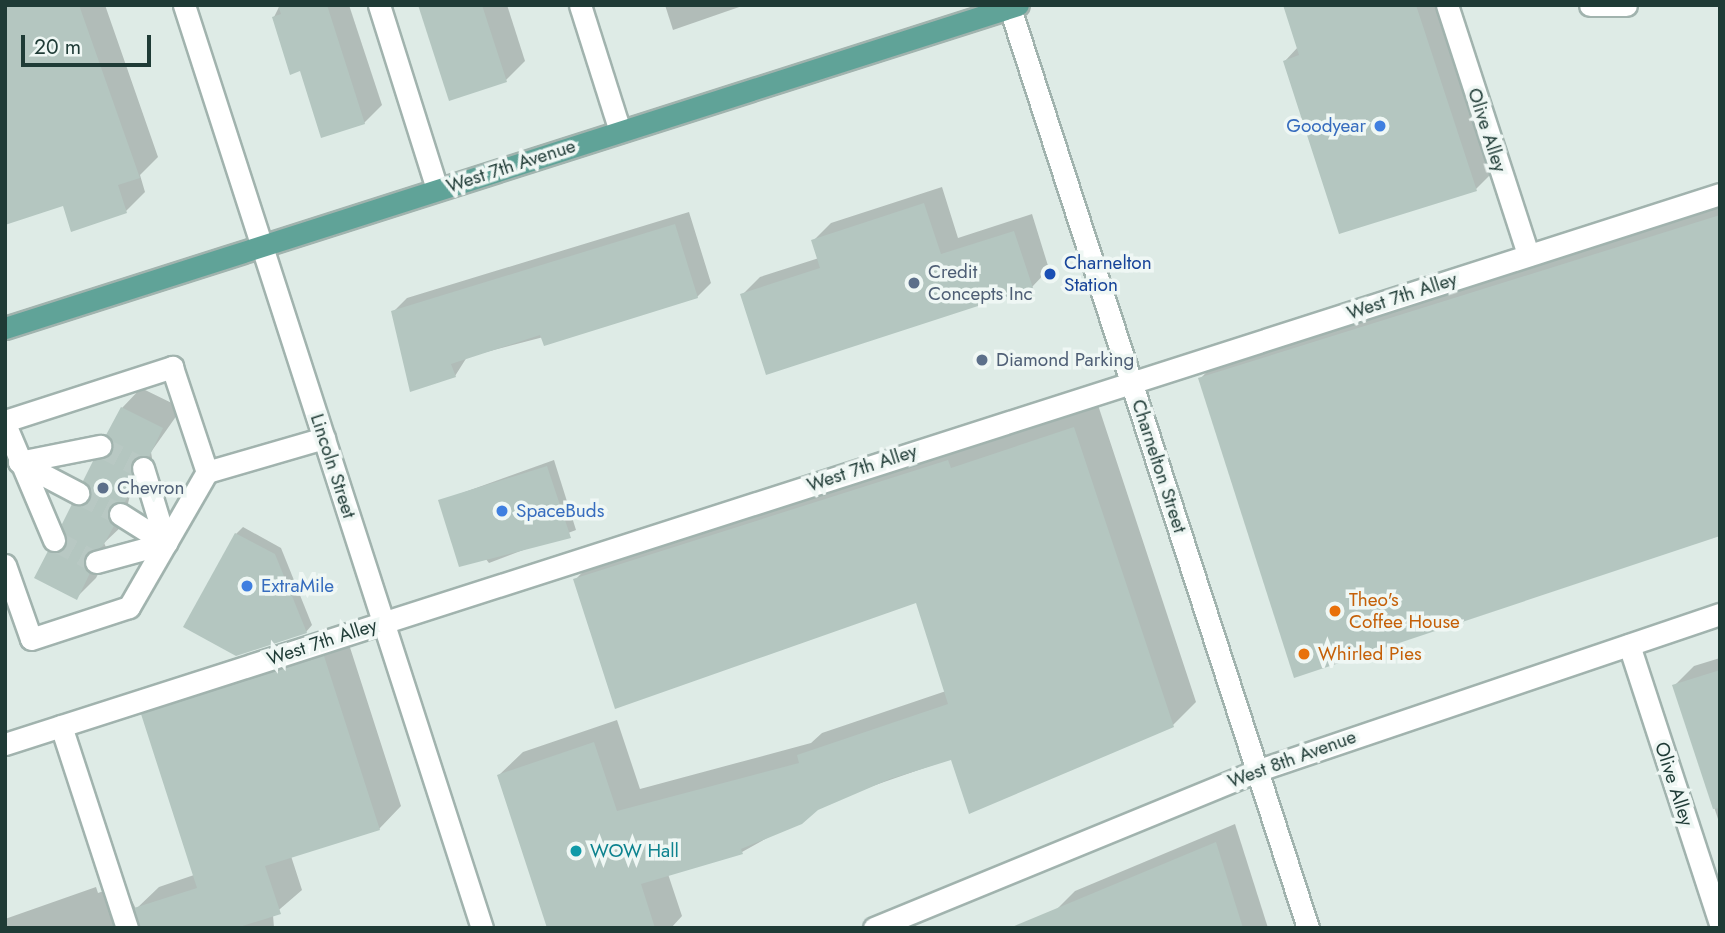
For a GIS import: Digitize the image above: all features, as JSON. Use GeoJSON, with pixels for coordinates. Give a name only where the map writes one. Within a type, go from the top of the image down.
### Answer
{"type":"FeatureCollection","features":[{"type":"Feature","properties":{"kind":"main road","name":"West 7th Avenue"},"geometry":{"type":"LineString","coordinates":[[5,328],[1012,6]]}},
{"type":"Feature","properties":{"kind":"street","name":"Lincoln Street"},"geometry":{"type":"LineString","coordinates":[[184,5],[482,928]]}},
{"type":"Feature","properties":{"kind":"street"},"geometry":{"type":"LineString","coordinates":[[379,5],[437,189]]}},
{"type":"Feature","properties":{"kind":"street"},"geometry":{"type":"LineString","coordinates":[[580,5],[620,131]]}},
{"type":"Feature","properties":{"kind":"street","name":"Olive Alley"},"geometry":{"type":"LineString","coordinates":[[1447,5],[1528,255]]}},
{"type":"Feature","properties":{"kind":"street"},"geometry":{"type":"LineString","coordinates":[[1590,5],[1626,5]]}},
{"type":"Feature","properties":{"kind":"street","name":"Charnelton Street"},"geometry":{"type":"LineString","coordinates":[[1012,6],[1308,928]]}},
{"type":"Feature","properties":{"kind":"street","name":"West 7th Alley"},"geometry":{"type":"LineString","coordinates":[[5,744],[1720,194]]}},
{"type":"Feature","properties":{"kind":"street"},"geometry":{"type":"LineString","coordinates":[[54,540],[19,462],[5,423],[172,366],[207,472]]}},
{"type":"Feature","properties":{"kind":"street"},"geometry":{"type":"LineString","coordinates":[[5,565],[31,639],[130,607],[207,472],[324,438]]}},
{"type":"Feature","properties":{"kind":"street"},"geometry":{"type":"LineString","coordinates":[[19,462],[100,446]]}},
{"type":"Feature","properties":{"kind":"street"},"geometry":{"type":"LineString","coordinates":[[19,462],[78,493]]}},
{"type":"Feature","properties":{"kind":"street"},"geometry":{"type":"LineString","coordinates":[[143,468],[166,543]]}},
{"type":"Feature","properties":{"kind":"street"},"geometry":{"type":"LineString","coordinates":[[120,514],[166,543]]}},
{"type":"Feature","properties":{"kind":"street"},"geometry":{"type":"LineString","coordinates":[[96,562],[166,543]]}},
{"type":"Feature","properties":{"kind":"street","name":"West 8th Avenue"},"geometry":{"type":"LineString","coordinates":[[874,928],[1256,771],[1720,614]]}},
{"type":"Feature","properties":{"kind":"street","name":"Olive Alley"},"geometry":{"type":"LineString","coordinates":[[1629,645],[1720,924]]}},
{"type":"Feature","properties":{"kind":"street"},"geometry":{"type":"LineString","coordinates":[[61,726],[127,928]]}},
{"type":"Feature","properties":{"kind":"building"},"geometry":{"type":"Polygon","coordinates":[[[5,5],[79,5],[140,178],[118,185],[127,213],[71,232],[63,206],[5,225],[5,5]]]}},
{"type":"Feature","properties":{"kind":"building"},"geometry":{"type":"Polygon","coordinates":[[[278,5],[327,5],[365,124],[321,138],[300,71],[290,75],[272,17],[281,14],[278,5]]]}},
{"type":"Feature","properties":{"kind":"building"},"geometry":{"type":"Polygon","coordinates":[[[418,5],[482,5],[507,82],[449,101],[418,5]]]}},
{"type":"Feature","properties":{"kind":"building","name":"Goodyear"},"geometry":{"type":"Polygon","coordinates":[[[1283,5],[1416,5],[1477,191],[1339,234],[1283,61],[1299,55],[1283,5]]]}},
{"type":"Feature","properties":{"kind":"building"},"geometry":{"type":"Polygon","coordinates":[[[924,203],[941,254],[1014,231],[1033,288],[766,375],[740,294],[820,268],[811,240],[924,203]]]}},
{"type":"Feature","properties":{"kind":"building"},"geometry":{"type":"Polygon","coordinates":[[[1720,215],[1720,536],[1294,678],[1198,378],[1720,215]]]}},
{"type":"Feature","properties":{"kind":"building"},"geometry":{"type":"Polygon","coordinates":[[[675,224],[698,298],[544,346],[540,335],[451,364],[456,377],[410,392],[391,311],[675,224]]]}},
{"type":"Feature","properties":{"kind":"building"},"geometry":{"type":"Polygon","coordinates":[[[121,407],[163,428],[149,457],[130,464],[134,484],[125,502],[109,508],[114,526],[103,546],[84,558],[90,573],[77,600],[34,578],[48,551],[65,547],[62,524],[72,504],[90,498],[83,481],[93,461],[112,451],[106,435],[121,407]]]}},
{"type":"Feature","properties":{"kind":"building"},"geometry":{"type":"Polygon","coordinates":[[[1074,427],[1174,727],[969,814],[951,760],[890,779],[818,810],[802,824],[741,849],[743,854],[641,884],[655,928],[547,928],[497,775],[594,742],[617,811],[799,763],[797,755],[948,704],[916,603],[615,709],[573,579],[948,460],[951,468],[1074,427]]]}},
{"type":"Feature","properties":{"kind":"building","name":"SpaceBuds"},"geometry":{"type":"Polygon","coordinates":[[[547,466],[571,538],[459,567],[438,500],[547,466]]]}},
{"type":"Feature","properties":{"kind":"building","name":"ExtraMile"},"geometry":{"type":"Polygon","coordinates":[[[235,533],[275,554],[307,633],[236,656],[183,627],[235,533]]]}},
{"type":"Feature","properties":{"kind":"building"},"geometry":{"type":"Polygon","coordinates":[[[324,656],[380,830],[265,866],[281,914],[236,928],[140,928],[134,908],[197,888],[141,714],[324,656]]]}},
{"type":"Feature","properties":{"kind":"building"},"geometry":{"type":"Polygon","coordinates":[[[1720,670],[1720,808],[1713,809],[1672,685],[1720,670]]]}},
{"type":"Feature","properties":{"kind":"building"},"geometry":{"type":"Polygon","coordinates":[[[1216,842],[1243,928],[1012,928],[1012,927],[1216,842]]]}},
{"type":"Feature","properties":{"kind":"tunnel"},"geometry":{"type":"LineString","coordinates":[[100,446],[143,468]]}},
{"type":"Feature","properties":{"kind":"tunnel"},"geometry":{"type":"LineString","coordinates":[[78,493],[120,514]]}},
{"type":"Feature","properties":{"kind":"tunnel"},"geometry":{"type":"LineString","coordinates":[[54,540],[96,562]]}},
{"type":"Feature","properties":{"kind":"place","name":"Goodyear"},"geometry":{"type":"Point","coordinates":[1380,126]}},
{"type":"Feature","properties":{"kind":"place","name":"Charnelton Station"},"geometry":{"type":"Point","coordinates":[1050,274]}},
{"type":"Feature","properties":{"kind":"place","name":"Credit Concepts Inc"},"geometry":{"type":"Point","coordinates":[914,283]}},
{"type":"Feature","properties":{"kind":"place","name":"Diamond Parking"},"geometry":{"type":"Point","coordinates":[982,360]}},
{"type":"Feature","properties":{"kind":"place","name":"Chevron"},"geometry":{"type":"Point","coordinates":[103,488]}},
{"type":"Feature","properties":{"kind":"place","name":"SpaceBuds"},"geometry":{"type":"Point","coordinates":[502,511]}},
{"type":"Feature","properties":{"kind":"place","name":"ExtraMile"},"geometry":{"type":"Point","coordinates":[247,586]}},
{"type":"Feature","properties":{"kind":"place","name":"Theo's Coffee House"},"geometry":{"type":"Point","coordinates":[1335,611]}},
{"type":"Feature","properties":{"kind":"place","name":"Whirled Pies"},"geometry":{"type":"Point","coordinates":[1304,654]}},
{"type":"Feature","properties":{"kind":"place","name":"WOW Hall"},"geometry":{"type":"Point","coordinates":[576,851]}}]}
